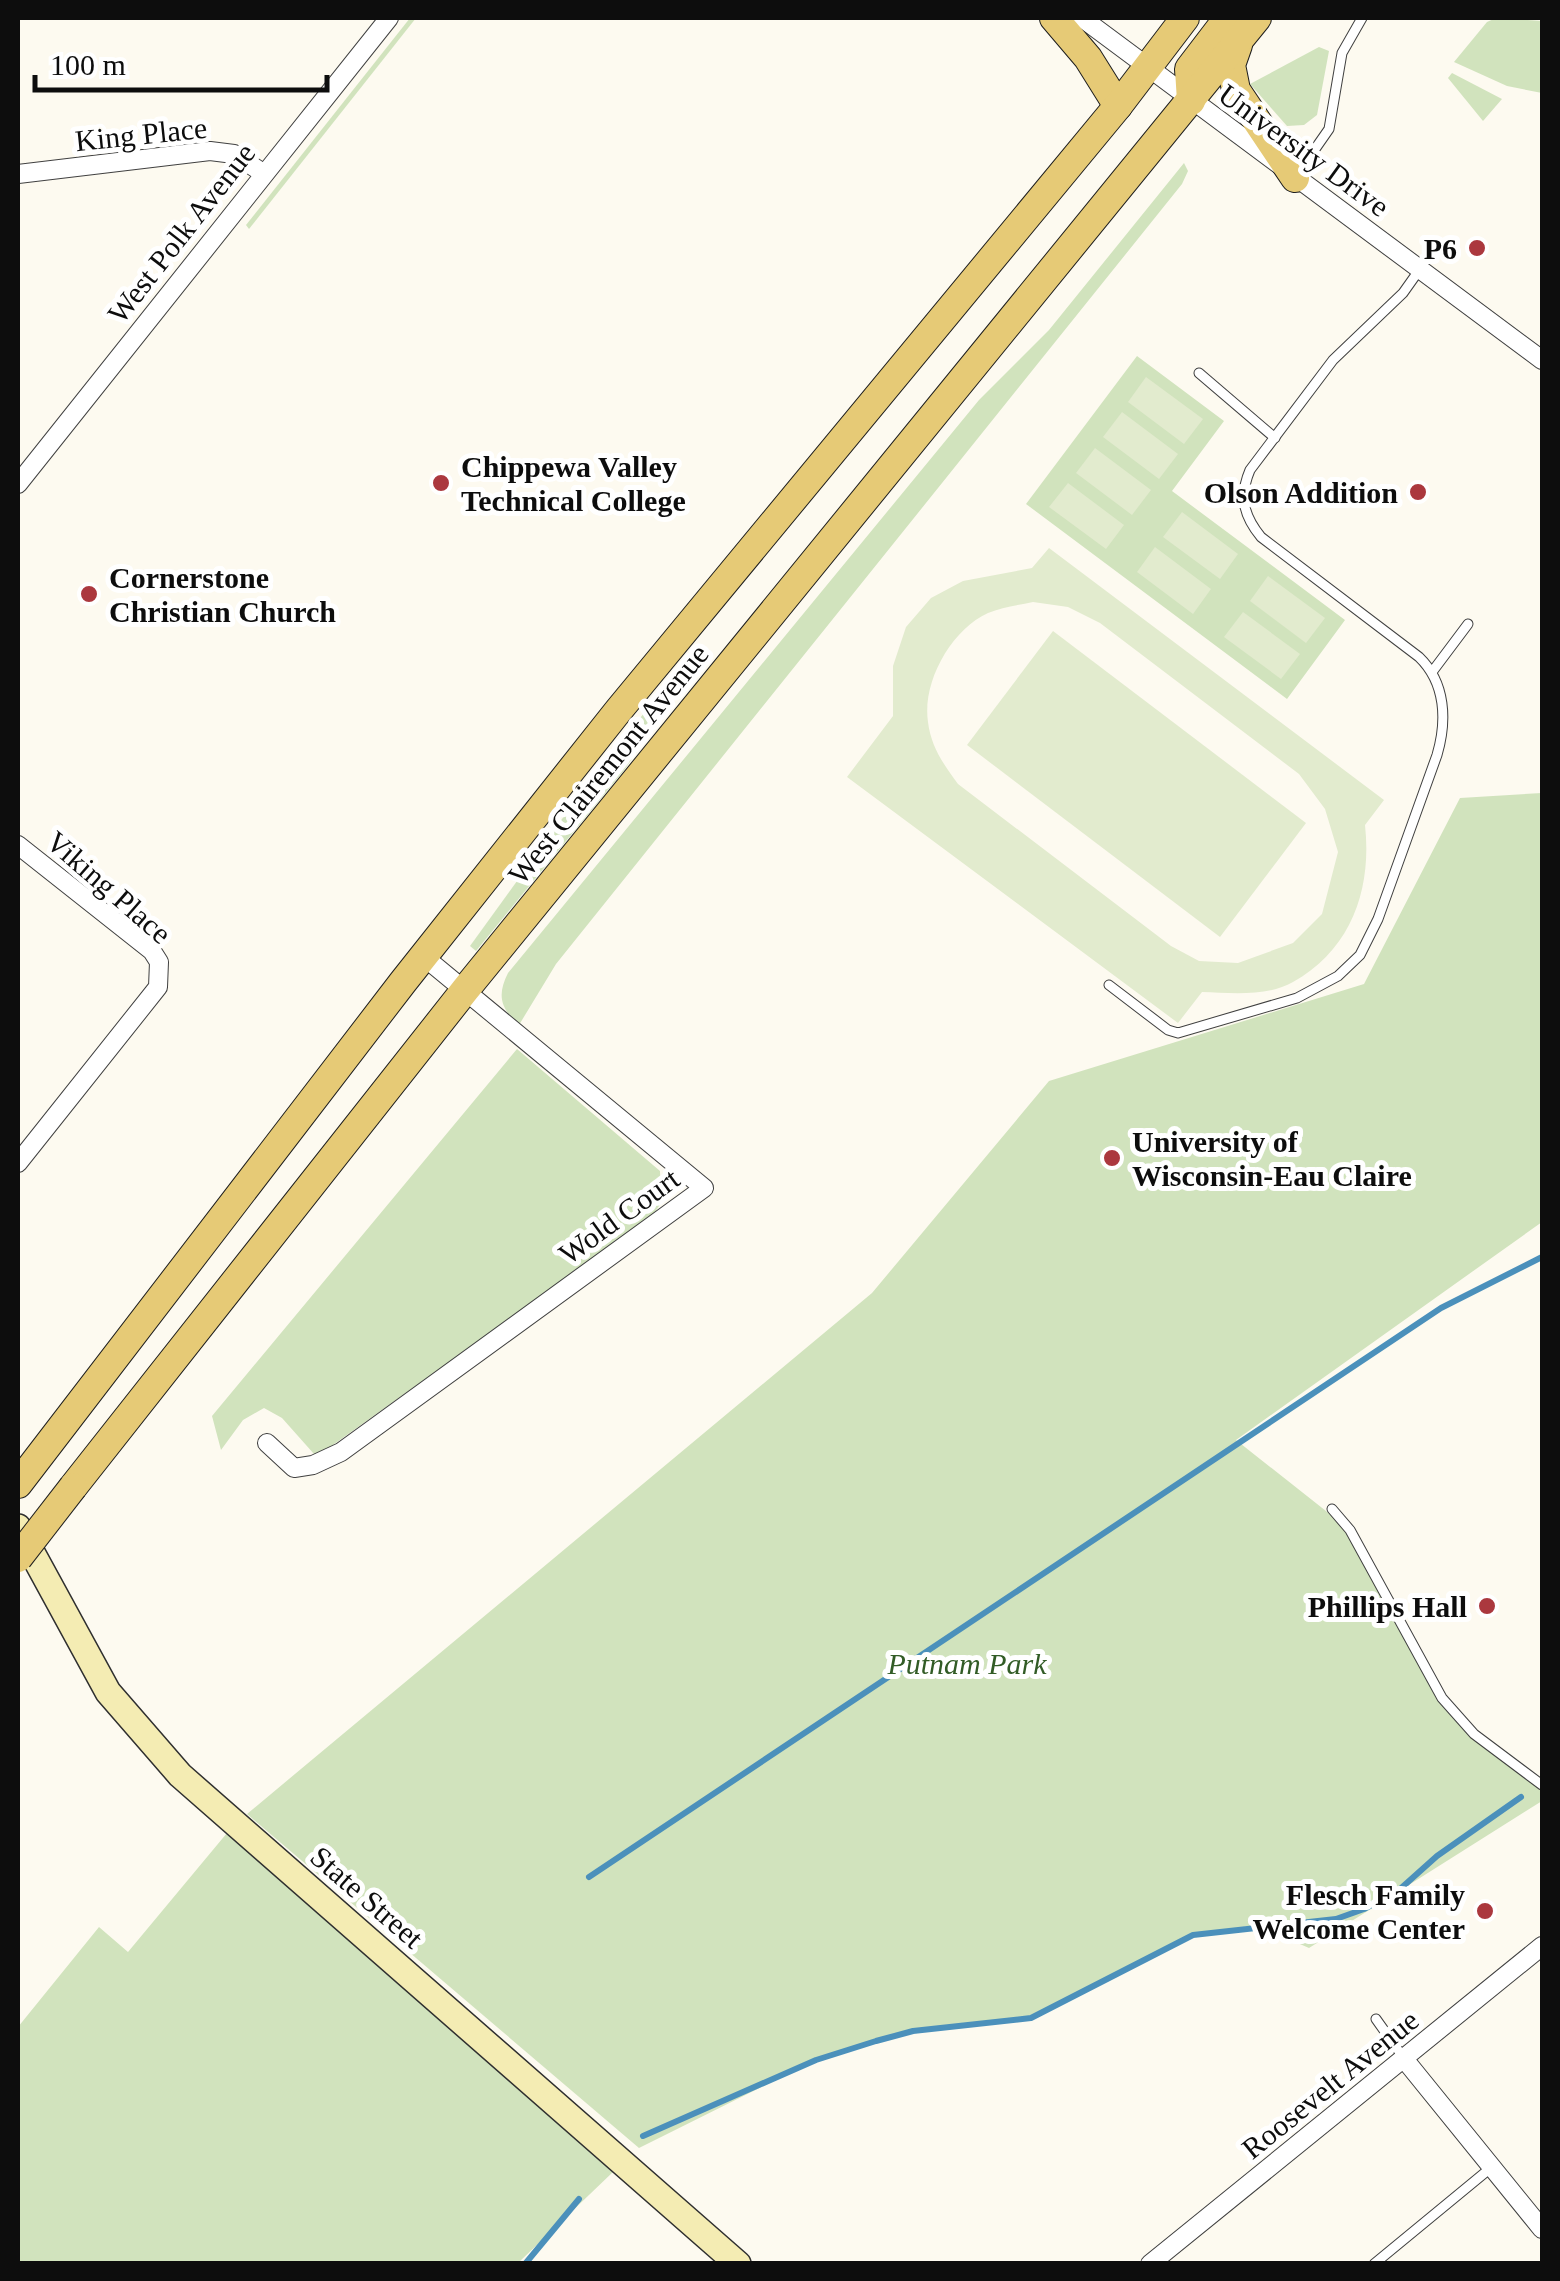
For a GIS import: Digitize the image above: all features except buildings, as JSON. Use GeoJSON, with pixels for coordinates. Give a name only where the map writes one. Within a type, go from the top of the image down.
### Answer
{"type":"FeatureCollection","features":[{"type":"Feature","properties":{"kind":"main road"},"geometry":{"type":"LineString","coordinates":[[1054,18],[1088,58],[1118,106]]}},
{"type":"Feature","properties":{"kind":"main road","name":"West Clairemont Avenue"},"geometry":{"type":"LineString","coordinates":[[18,1484],[423,956],[618,712],[1118,106],[1185,18]]}},
{"type":"Feature","properties":{"kind":"main road"},"geometry":{"type":"LineString","coordinates":[[1242,24],[1231,65],[1236,90],[1294,178]]}},
{"type":"Feature","properties":{"kind":"main road"},"geometry":{"type":"LineString","coordinates":[[1190,101],[1188,69],[1242,24]]}},
{"type":"Feature","properties":{"kind":"main road","name":"West Clairemont Avenue"},"geometry":{"type":"LineString","coordinates":[[18,1558],[465,990],[1190,101]]}},
{"type":"Feature","properties":{"kind":"main road","name":"State Street"},"geometry":{"type":"LineString","coordinates":[[18,1526],[108,1692],[180,1775],[738,2264]]}},
{"type":"Feature","properties":{"kind":"street","name":"West Polk Avenue"},"geometry":{"type":"LineString","coordinates":[[18,484],[389,18]]}},
{"type":"Feature","properties":{"kind":"street","name":"University Drive"},"geometry":{"type":"LineString","coordinates":[[1082,18],[1542,360]]}},
{"type":"Feature","properties":{"kind":"street","name":"King Place"},"geometry":{"type":"LineString","coordinates":[[18,174],[210,151],[234,154],[264,173]]}},
{"type":"Feature","properties":{"kind":"street","name":"Viking Place"},"geometry":{"type":"LineString","coordinates":[[18,845],[152,952],[161,974],[158,988],[18,1163]]}},
{"type":"Feature","properties":{"kind":"street","name":"Wold Court"},"geometry":{"type":"LineString","coordinates":[[267,1443],[294,1468],[314,1465],[341,1452],[704,1188],[423,956]]}},
{"type":"Feature","properties":{"kind":"street","name":"Roosevelt Avenue"},"geometry":{"type":"LineString","coordinates":[[1150,2264],[1542,1946]]}},
{"type":"Feature","properties":{"kind":"street"},"geometry":{"type":"LineString","coordinates":[[1405,2060],[1542,2228]]}},
{"type":"Feature","properties":{"kind":"lane"},"geometry":{"type":"LineString","coordinates":[[1294,178],[1329,129],[1342,53],[1362,18]]}},
{"type":"Feature","properties":{"kind":"lane"},"geometry":{"type":"LineString","coordinates":[[1109,985],[1168,1030],[1178,1033],[1296,998],[1338,976],[1360,956],[1378,919],[1444,729],[1443,704],[1432,672],[1419,657],[1275,550],[1253,527],[1246,514],[1242,488],[1333,360],[1403,294],[1420,269]]}},
{"type":"Feature","properties":{"kind":"lane"},"geometry":{"type":"LineString","coordinates":[[1199,373],[1275,438]]}},
{"type":"Feature","properties":{"kind":"lane"},"geometry":{"type":"LineString","coordinates":[[1432,672],[1468,624]]}},
{"type":"Feature","properties":{"kind":"lane"},"geometry":{"type":"LineString","coordinates":[[1332,1509],[1350,1530],[1442,1698],[1474,1734],[1542,1785]]}},
{"type":"Feature","properties":{"kind":"lane"},"geometry":{"type":"LineString","coordinates":[[1376,2019],[1405,2060]]}},
{"type":"Feature","properties":{"kind":"lane"},"geometry":{"type":"LineString","coordinates":[[1374,2264],[1492,2166]]}},
{"type":"Feature","properties":{"kind":"green space"},"geometry":{"type":"Polygon","coordinates":[[[410,18],[416,18],[249,229],[246,225],[410,18]]]}},
{"type":"Feature","properties":{"kind":"green space"},"geometry":{"type":"Polygon","coordinates":[[[1496,18],[1542,21],[1542,93],[1507,86],[1454,62],[1487,22],[1496,18]]]}},
{"type":"Feature","properties":{"kind":"green space"},"geometry":{"type":"Polygon","coordinates":[[[1319,47],[1329,51],[1317,115],[1304,125],[1287,126],[1250,84],[1319,47]]]}},
{"type":"Feature","properties":{"kind":"green space"},"geometry":{"type":"Polygon","coordinates":[[[1452,73],[1502,99],[1483,121],[1448,78],[1452,73]]]}},
{"type":"Feature","properties":{"kind":"green space"},"geometry":{"type":"Polygon","coordinates":[[[1184,163],[1188,171],[1182,184],[556,964],[519,1025],[502,1001],[508,973],[979,400],[1049,330],[1184,163]]]}},
{"type":"Feature","properties":{"kind":"green space"},"geometry":{"type":"Polygon","coordinates":[[[1137,356],[1224,421],[1172,491],[1345,620],[1287,699],[1026,504],[1137,356]]]}},
{"type":"Feature","properties":{"kind":"green space"},"geometry":{"type":"Polygon","coordinates":[[[1146,377],[1203,419],[1184,444],[1128,402],[1146,377]]]}},
{"type":"Feature","properties":{"kind":"green space"},"geometry":{"type":"Polygon","coordinates":[[[1122,412],[1178,454],[1159,479],[1103,437],[1122,412]]]}},
{"type":"Feature","properties":{"kind":"green space"},"geometry":{"type":"Polygon","coordinates":[[[1095,448],[1151,490],[1132,515],[1076,473],[1095,448]]]}},
{"type":"Feature","properties":{"kind":"green space"},"geometry":{"type":"Polygon","coordinates":[[[1068,483],[1124,525],[1106,549],[1049,507],[1068,483]]]}},
{"type":"Feature","properties":{"kind":"green space"},"geometry":{"type":"Polygon","coordinates":[[[1182,512],[1238,554],[1220,579],[1163,537],[1182,512]]]}},
{"type":"Feature","properties":{"kind":"green space"},"geometry":{"type":"Polygon","coordinates":[[[1155,547],[1211,589],[1193,614],[1137,572],[1155,547]]]}},
{"type":"Feature","properties":{"kind":"green space"},"geometry":{"type":"Polygon","coordinates":[[[1049,548],[1384,800],[1365,825],[1365,871],[1354,915],[1330,952],[1293,982],[1260,992],[1202,992],[1178,1023],[847,777],[893,716],[893,666],[906,627],[931,598],[963,581],[1032,568],[1049,548]],[[1033,602],[993,611],[975,621],[951,644],[935,674],[927,707],[932,740],[948,770],[958,784],[1171,946],[1199,961],[1238,963],[1293,943],[1322,914],[1338,852],[1325,809],[1299,774],[1100,623],[1068,607],[1033,602]]]}},
{"type":"Feature","properties":{"kind":"green space"},"geometry":{"type":"Polygon","coordinates":[[[1268,576],[1325,618],[1306,643],[1250,601],[1268,576]]]}},
{"type":"Feature","properties":{"kind":"green space"},"geometry":{"type":"Polygon","coordinates":[[[1243,612],[1300,654],[1281,679],[1224,637],[1243,612]]]}},
{"type":"Feature","properties":{"kind":"green space"},"geometry":{"type":"Polygon","coordinates":[[[1053,631],[1306,823],[1220,937],[967,745],[1053,631]]]}},
{"type":"Feature","properties":{"kind":"green space"},"geometry":{"type":"Polygon","coordinates":[[[700,645],[705,649],[625,769],[476,951],[470,946],[599,768],[700,645]]]}},
{"type":"Feature","properties":{"kind":"green space","name":"Putnam Park"},"geometry":{"type":"Polygon","coordinates":[[[1542,793],[1542,1222],[1236,1440],[1350,1530],[1456,1716],[1542,1785],[1542,1801],[1309,1948],[1256,1925],[1193,1935],[1031,2018],[913,2031],[816,2060],[639,2148],[247,1814],[872,1293],[1049,1081],[1364,984],[1460,798],[1542,793]]]}},
{"type":"Feature","properties":{"kind":"green space"},"geometry":{"type":"Polygon","coordinates":[[[517,1049],[660,1171],[661,1203],[651,1218],[323,1452],[314,1454],[282,1418],[264,1408],[243,1420],[221,1450],[212,1416],[517,1049]]]}},
{"type":"Feature","properties":{"kind":"green space"},"geometry":{"type":"Polygon","coordinates":[[[227,1833],[613,2172],[518,2263],[18,2264],[18,2027],[99,1927],[128,1952],[227,1833]]]}},
{"type":"Feature","properties":{"kind":"waterway"},"geometry":{"type":"LineString","coordinates":[[589,1877],[1441,1308],[1542,1257]]}},
{"type":"Feature","properties":{"kind":"waterway"},"geometry":{"type":"LineString","coordinates":[[643,2136],[816,2060],[876,2041],[913,2031],[1031,2018],[1193,1935],[1336,1919],[1364,1909],[1399,1890],[1437,1856],[1521,1797]]}},
{"type":"Feature","properties":{"kind":"waterway"},"geometry":{"type":"LineString","coordinates":[[525,2264],[579,2199]]}},
{"type":"Feature","properties":{"kind":"place","name":"P6"},"geometry":{"type":"Point","coordinates":[1477,248]}},
{"type":"Feature","properties":{"kind":"place","name":"Chippewa Valley Technical College"},"geometry":{"type":"Point","coordinates":[441,483]}},
{"type":"Feature","properties":{"kind":"place","name":"Olson Addition"},"geometry":{"type":"Point","coordinates":[1418,492]}},
{"type":"Feature","properties":{"kind":"place","name":"Cornerstone Christian Church"},"geometry":{"type":"Point","coordinates":[89,594]}},
{"type":"Feature","properties":{"kind":"place","name":"University of Wisconsin-Eau Claire"},"geometry":{"type":"Point","coordinates":[1112,1158]}},
{"type":"Feature","properties":{"kind":"place","name":"Phillips Hall"},"geometry":{"type":"Point","coordinates":[1487,1606]}},
{"type":"Feature","properties":{"kind":"place","name":"Flesch Family Welcome Center"},"geometry":{"type":"Point","coordinates":[1485,1911]}}]}
